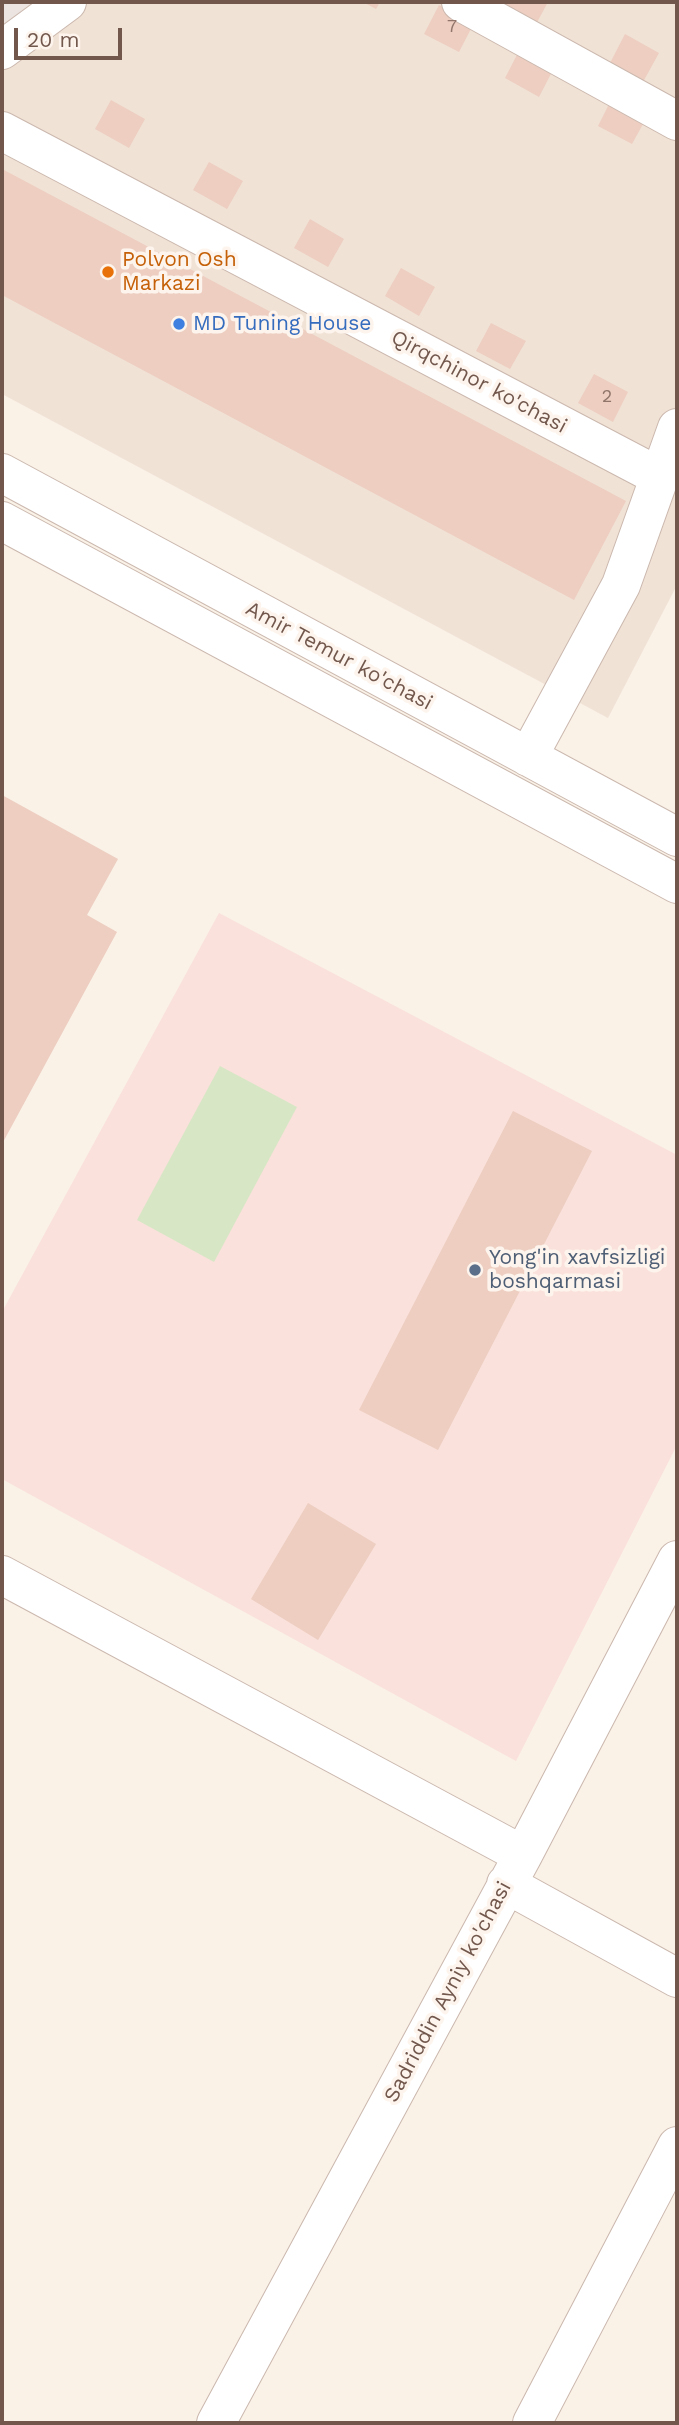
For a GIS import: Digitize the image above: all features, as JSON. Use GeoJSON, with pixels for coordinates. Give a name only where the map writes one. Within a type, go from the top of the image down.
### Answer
{"type":"FeatureCollection","features":[{"type":"Feature","properties":{"kind":"street"},"geometry":{"type":"LineString","coordinates":[[2,50],[67,2]]}},
{"type":"Feature","properties":{"kind":"street"},"geometry":{"type":"LineString","coordinates":[[461,2],[677,121]]}},
{"type":"Feature","properties":{"kind":"street","name":"Qirqchinor ko'chasi"},"geometry":{"type":"LineString","coordinates":[[2,131],[660,477]]}},
{"type":"Feature","properties":{"kind":"street"},"geometry":{"type":"LineString","coordinates":[[528,757],[621,586],[677,428]]}},
{"type":"Feature","properties":{"kind":"street","name":"Amir Temur ko'chasi"},"geometry":{"type":"LineString","coordinates":[[2,473],[677,837]]}},
{"type":"Feature","properties":{"kind":"street","name":"Amir Temur ko'chasi"},"geometry":{"type":"LineString","coordinates":[[2,520],[677,884]]}},
{"type":"Feature","properties":{"kind":"street","name":"Sadriddin Ayniy ko'chasi"},"geometry":{"type":"LineString","coordinates":[[216,2423],[677,1560]]}},
{"type":"Feature","properties":{"kind":"street"},"geometry":{"type":"LineString","coordinates":[[2,1575],[514,1869],[677,1978]]}},
{"type":"Feature","properties":{"kind":"street"},"geometry":{"type":"LineString","coordinates":[[532,2423],[677,2146]]}},
{"type":"Feature","properties":{"kind":"shaded area"},"geometry":{"type":"Polygon","coordinates":[[[2,2],[677,2],[677,585],[608,718],[2,394],[2,2]]]}},
{"type":"Feature","properties":{"kind":"shaded area"},"geometry":{"type":"Polygon","coordinates":[[[2,2],[47,2],[2,39],[2,2]]]}},
{"type":"Feature","properties":{"kind":"shaded area"},"geometry":{"type":"Polygon","coordinates":[[[219,913],[677,1155],[677,1445],[516,1761],[2,1479],[2,1312],[219,913]]]}},
{"type":"Feature","properties":{"kind":"green space"},"geometry":{"type":"Polygon","coordinates":[[[220,1066],[297,1107],[214,1262],[137,1220],[220,1066]]]}},
{"type":"Feature","properties":{"kind":"building"},"geometry":{"type":"Polygon","coordinates":[[[363,2],[380,2],[376,9],[363,2]]]}},
{"type":"Feature","properties":{"kind":"building"},"geometry":{"type":"Polygon","coordinates":[[[504,2],[548,2],[534,28],[500,9],[504,2]]]}},
{"type":"Feature","properties":{"kind":"building"},"geometry":{"type":"Polygon","coordinates":[[[439,5],[474,23],[459,52],[424,34],[439,5]]]}},
{"type":"Feature","properties":{"kind":"building"},"geometry":{"type":"Polygon","coordinates":[[[625,34],[659,53],[643,82],[610,63],[625,34]]]}},
{"type":"Feature","properties":{"kind":"building"},"geometry":{"type":"Polygon","coordinates":[[[520,49],[554,68],[539,97],[505,78],[520,49]]]}},
{"type":"Feature","properties":{"kind":"building"},"geometry":{"type":"Polygon","coordinates":[[[613,96],[648,115],[632,144],[598,126],[613,96]]]}},
{"type":"Feature","properties":{"kind":"building"},"geometry":{"type":"Polygon","coordinates":[[[111,100],[145,119],[129,148],[95,129],[111,100]]]}},
{"type":"Feature","properties":{"kind":"building"},"geometry":{"type":"Polygon","coordinates":[[[209,162],[243,181],[227,209],[193,190],[209,162]]]}},
{"type":"Feature","properties":{"kind":"building"},"geometry":{"type":"Polygon","coordinates":[[[4,170],[626,501],[574,600],[2,295],[4,170]]]}},
{"type":"Feature","properties":{"kind":"building"},"geometry":{"type":"Polygon","coordinates":[[[310,219],[344,239],[328,267],[294,248],[310,219]]]}},
{"type":"Feature","properties":{"kind":"building"},"geometry":{"type":"Polygon","coordinates":[[[401,268],[435,287],[419,316],[385,296],[401,268]]]}},
{"type":"Feature","properties":{"kind":"building"},"geometry":{"type":"Polygon","coordinates":[[[491,323],[526,341],[510,369],[476,351],[491,323]]]}},
{"type":"Feature","properties":{"kind":"building"},"geometry":{"type":"Polygon","coordinates":[[[594,374],[628,392],[613,422],[578,403],[594,374]]]}},
{"type":"Feature","properties":{"kind":"building"},"geometry":{"type":"Polygon","coordinates":[[[2,795],[118,859],[87,915],[117,932],[2,1144],[2,795]]]}},
{"type":"Feature","properties":{"kind":"building"},"geometry":{"type":"Polygon","coordinates":[[[513,1111],[592,1151],[438,1450],[359,1410],[513,1111]]]}},
{"type":"Feature","properties":{"kind":"building"},"geometry":{"type":"Polygon","coordinates":[[[308,1503],[376,1544],[318,1640],[251,1599],[308,1503]]]}},
{"type":"Feature","properties":{"kind":"place","name":"Polvon Osh Markazi"},"geometry":{"type":"Point","coordinates":[108,272]}},
{"type":"Feature","properties":{"kind":"place","name":"MD Tuning House"},"geometry":{"type":"Point","coordinates":[179,324]}},
{"type":"Feature","properties":{"kind":"place","name":"Yong'in xavfsizligi boshqarmasi"},"geometry":{"type":"Point","coordinates":[475,1270]}}]}
